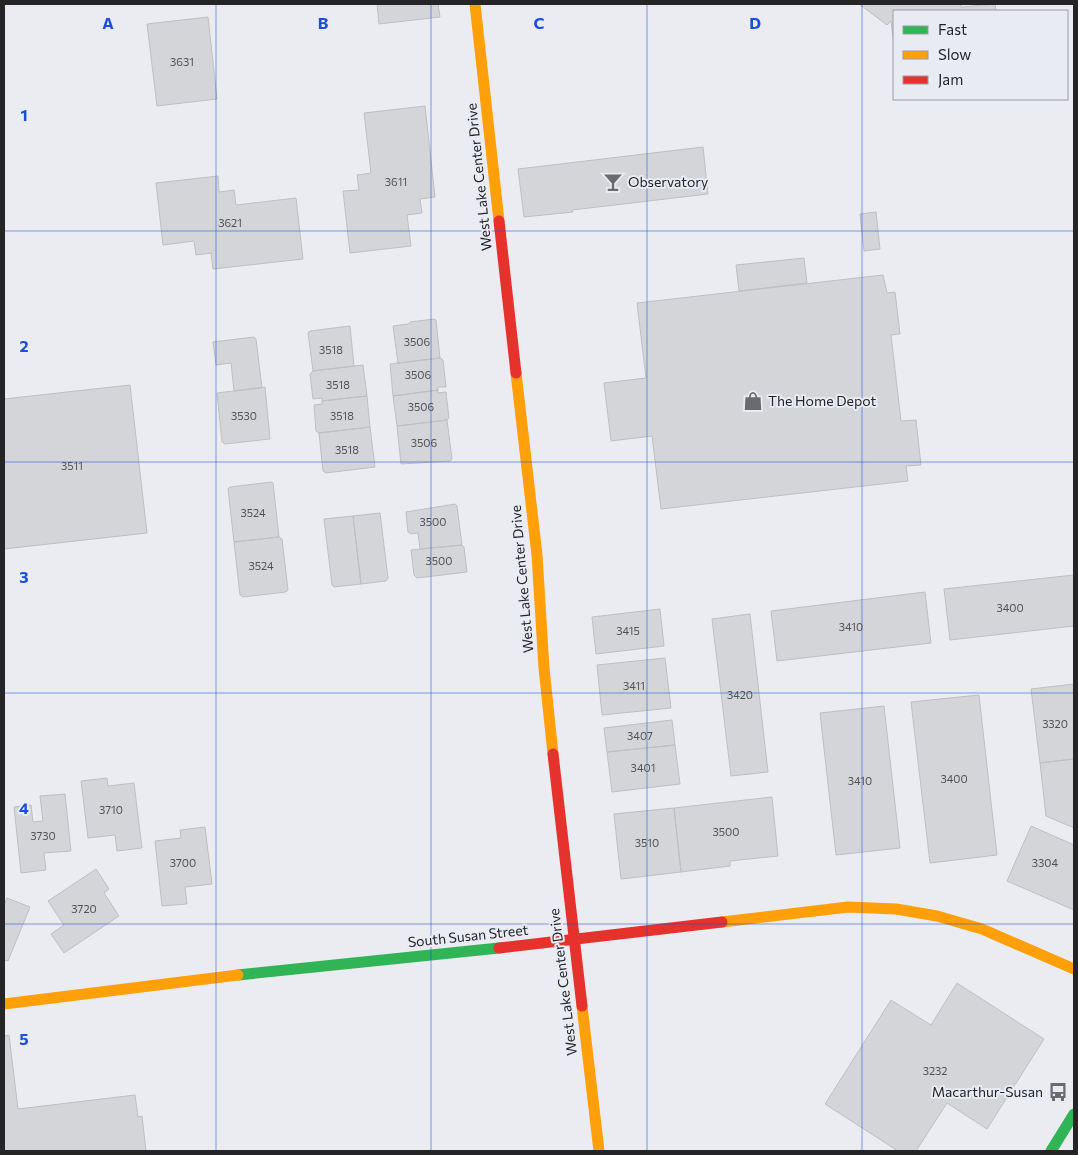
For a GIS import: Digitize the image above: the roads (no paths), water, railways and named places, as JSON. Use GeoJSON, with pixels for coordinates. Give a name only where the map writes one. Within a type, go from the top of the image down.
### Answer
{"type":"FeatureCollection","features":[{"type":"Feature","properties":{"kind":"street","name":"West Lake Center Drive"},"geometry":{"type":"LineString","coordinates":[[475,4],[537,555],[544,668],[598,1151]]}},
{"type":"Feature","properties":{"kind":"street","name":"South Susan Street"},"geometry":{"type":"LineString","coordinates":[[4,1004],[248,974],[573,940],[848,907],[896,909],[936,916],[982,929],[1074,969]]}},
{"type":"Feature","properties":{"kind":"street"},"geometry":{"type":"LineString","coordinates":[[1051,1151],[1074,1114]]}},
{"type":"Feature","properties":{"kind":"place","name":"Observatory"},"geometry":{"type":"Point","coordinates":[613,182]}},
{"type":"Feature","properties":{"kind":"place","name":"The Home Depot"},"geometry":{"type":"Point","coordinates":[753,401]}},
{"type":"Feature","properties":{"kind":"place","name":"Macarthur-Susan"},"geometry":{"type":"Point","coordinates":[1058,1092]}}]}
